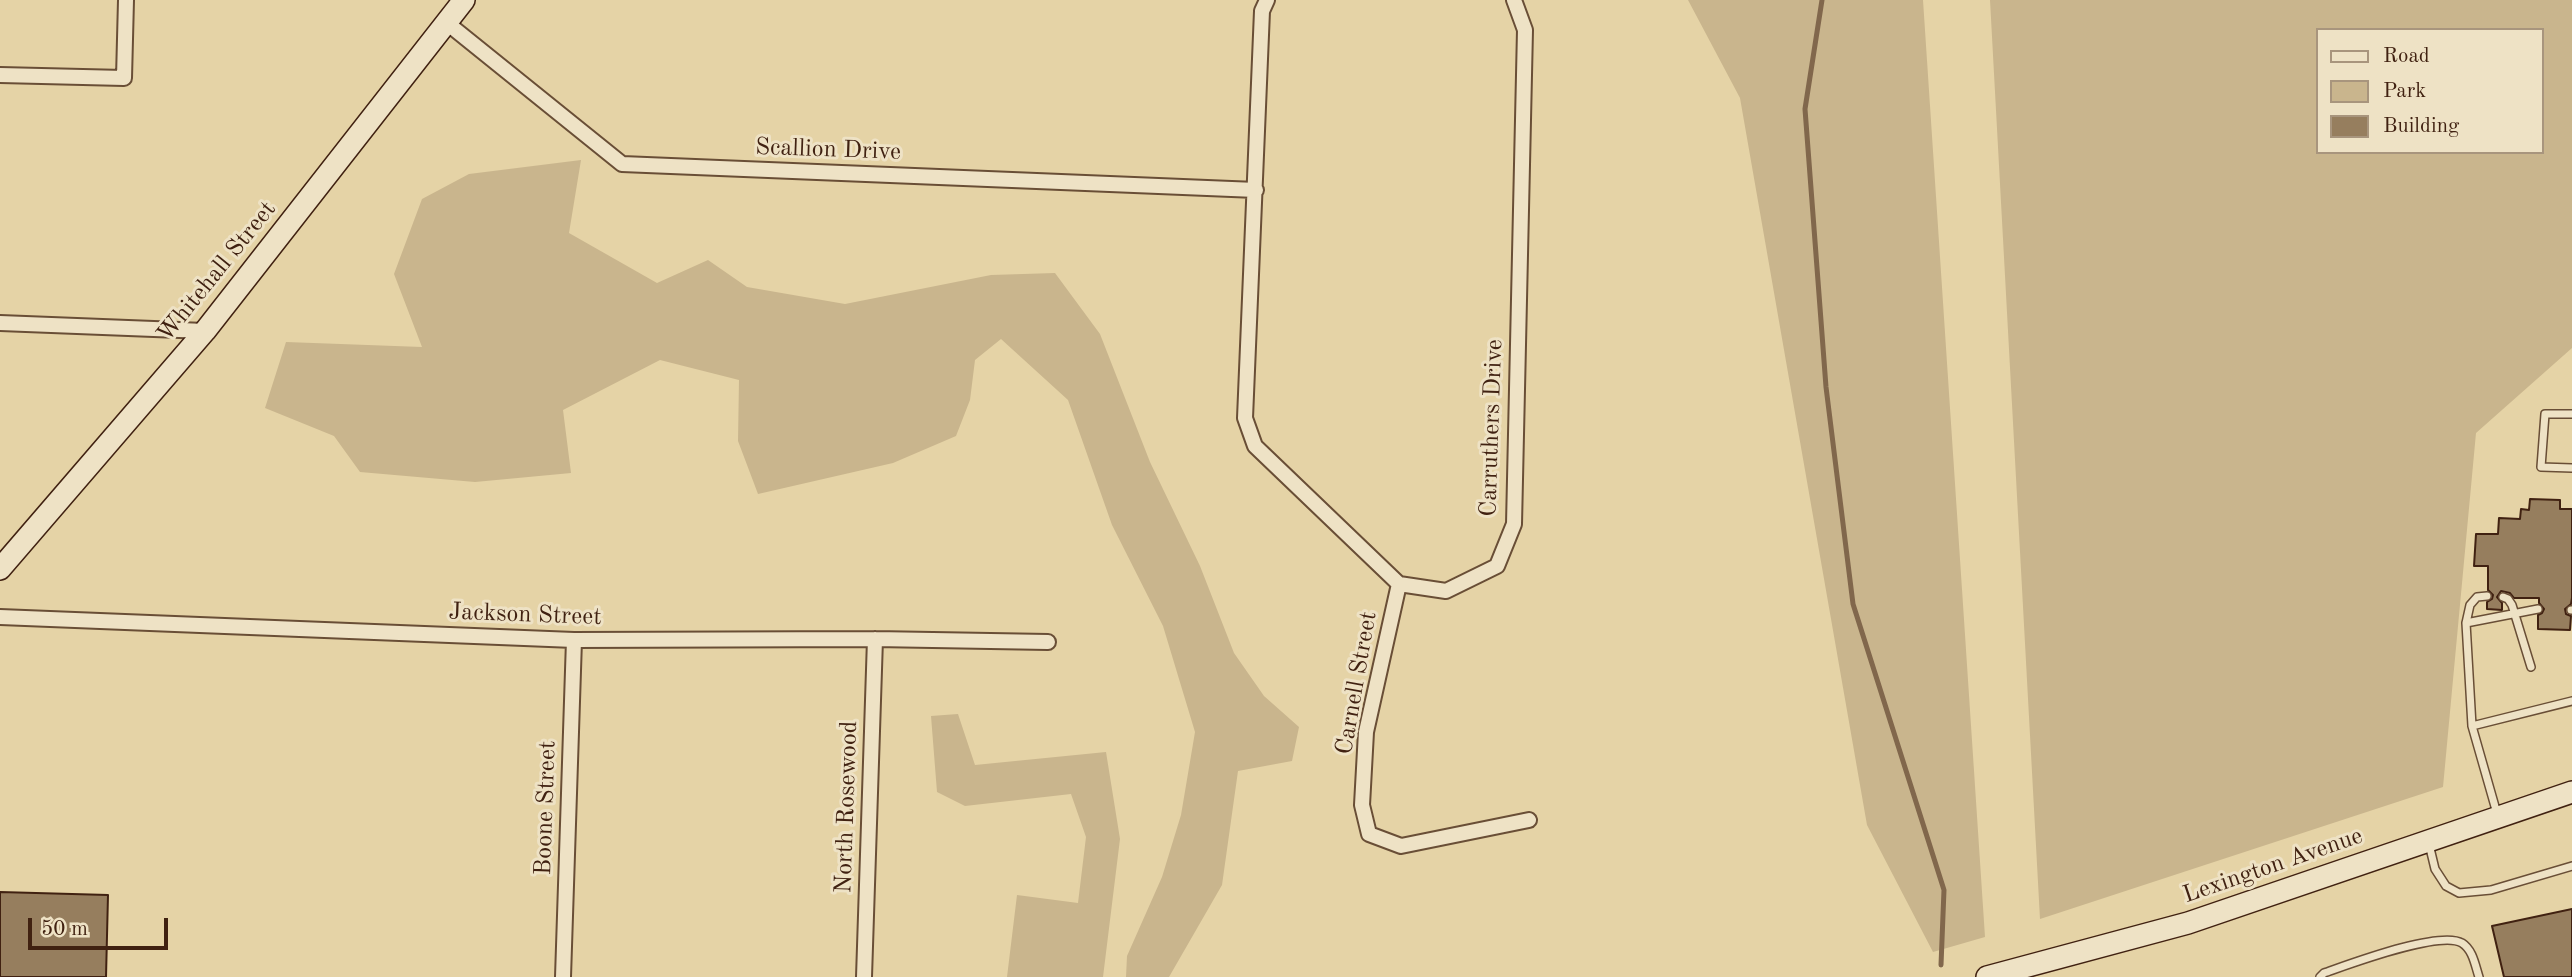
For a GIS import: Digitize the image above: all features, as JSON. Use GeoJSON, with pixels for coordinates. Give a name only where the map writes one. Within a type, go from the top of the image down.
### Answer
{"type":"FeatureCollection","features":[{"type":"Feature","properties":{"kind":"street"},"geometry":{"type":"LineString","coordinates":[[0,75],[124,78],[126,0]]}},
{"type":"Feature","properties":{"kind":"street","name":"Whitehall Street"},"geometry":{"type":"LineString","coordinates":[[0,569],[205,331],[464,0]]}},
{"type":"Feature","properties":{"kind":"street"},"geometry":{"type":"LineString","coordinates":[[1267,0],[1262,11],[1245,418],[1255,446],[1399,584]]}},
{"type":"Feature","properties":{"kind":"street","name":"Carruthers Drive"},"geometry":{"type":"LineString","coordinates":[[1399,584],[1446,592],[1497,566],[1514,524],[1525,30],[1514,0]]}},
{"type":"Feature","properties":{"kind":"street","name":"Scallion Drive"},"geometry":{"type":"LineString","coordinates":[[447,23],[622,164],[1256,190]]}},
{"type":"Feature","properties":{"kind":"street"},"geometry":{"type":"LineString","coordinates":[[0,323],[205,331]]}},
{"type":"Feature","properties":{"kind":"street","name":"Carnell Street"},"geometry":{"type":"LineString","coordinates":[[1399,584],[1366,732],[1362,806],[1369,834],[1401,846],[1529,820]]}},
{"type":"Feature","properties":{"kind":"street","name":"Jackson Street"},"geometry":{"type":"LineString","coordinates":[[0,617],[575,640],[875,639],[1048,642]]}},
{"type":"Feature","properties":{"kind":"street","name":"North Rosewood"},"geometry":{"type":"LineString","coordinates":[[864,977],[875,639]]}},
{"type":"Feature","properties":{"kind":"street","name":"Boone Street"},"geometry":{"type":"LineString","coordinates":[[563,977],[575,640]]}},
{"type":"Feature","properties":{"kind":"street","name":"Lexington Avenue"},"geometry":{"type":"LineString","coordinates":[[1987,977],[2188,923],[2572,792]]}},
{"type":"Feature","properties":{"kind":"lane"},"geometry":{"type":"LineString","coordinates":[[2572,414],[2545,414],[2541,467],[2572,468]]}},
{"type":"Feature","properties":{"kind":"lane"},"geometry":{"type":"LineString","coordinates":[[2487,596],[2477,597],[2470,605],[2466,623],[2472,726],[2498,817]]}},
{"type":"Feature","properties":{"kind":"lane"},"geometry":{"type":"LineString","coordinates":[[2502,597],[2508,599],[2515,613],[2531,667]]}},
{"type":"Feature","properties":{"kind":"lane"},"geometry":{"type":"LineString","coordinates":[[2466,623],[2538,609]]}},
{"type":"Feature","properties":{"kind":"lane"},"geometry":{"type":"LineString","coordinates":[[2472,726],[2572,701]]}},
{"type":"Feature","properties":{"kind":"lane"},"geometry":{"type":"LineString","coordinates":[[2428,841],[2435,869],[2446,887],[2459,893],[2491,890],[2572,866]]}},
{"type":"Feature","properties":{"kind":"lane"},"geometry":{"type":"LineString","coordinates":[[2320,977],[2323,973],[2361,961],[2422,943],[2446,939],[2461,943],[2471,951],[2479,977]]}},
{"type":"Feature","properties":{"kind":"green space"},"geometry":{"type":"Polygon","coordinates":[[[1688,0],[1923,0],[1985,937],[1933,952],[1867,825],[1740,98],[1688,0]]]}},
{"type":"Feature","properties":{"kind":"green space"},"geometry":{"type":"Polygon","coordinates":[[[1990,0],[2572,0],[2572,348],[2476,433],[2443,787],[2040,919],[1990,0]]]}},
{"type":"Feature","properties":{"kind":"green space"},"geometry":{"type":"Polygon","coordinates":[[[581,160],[569,233],[657,283],[708,260],[747,287],[845,304],[991,275],[1055,273],[1100,334],[1150,462],[1200,566],[1234,653],[1264,696],[1299,727],[1292,761],[1238,771],[1222,885],[1169,977],[1126,977],[1127,956],[1162,877],[1181,815],[1195,732],[1163,626],[1112,525],[1068,400],[1001,339],[975,360],[970,400],[956,436],[893,463],[758,494],[738,441],[739,380],[660,360],[563,410],[571,473],[475,482],[360,472],[334,436],[265,408],[286,342],[422,347],[394,274],[422,199],[469,174],[581,160]]]}},
{"type":"Feature","properties":{"kind":"green space"},"geometry":{"type":"Polygon","coordinates":[[[958,714],[975,765],[1106,752],[1120,839],[1103,977],[1007,977],[1017,895],[1078,903],[1086,837],[1071,794],[965,806],[937,792],[931,716],[958,714]]]}},
{"type":"Feature","properties":{"kind":"building"},"geometry":{"type":"Polygon","coordinates":[[[2530,499],[2560,500],[2560,509],[2572,509],[2572,598],[2571,604],[2565,609],[2566,614],[2571,616],[2570,630],[2538,629],[2538,615],[2544,609],[2539,598],[2514,598],[2510,593],[2501,591],[2497,597],[2502,603],[2502,610],[2487,609],[2487,602],[2493,595],[2488,590],[2488,566],[2474,566],[2476,534],[2498,534],[2499,518],[2520,519],[2521,509],[2529,510],[2530,499]]]}},
{"type":"Feature","properties":{"kind":"building"},"geometry":{"type":"Polygon","coordinates":[[[0,892],[108,895],[106,977],[0,977],[0,892]]]}},
{"type":"Feature","properties":{"kind":"building"},"geometry":{"type":"Polygon","coordinates":[[[2572,909],[2572,977],[2504,977],[2492,926],[2572,909]]]}},
{"type":"Feature","properties":{"kind":"waterway"},"geometry":{"type":"LineString","coordinates":[[1822,0],[1805,109],[1826,387],[1853,604],[1944,890],[1941,965]]}}]}
